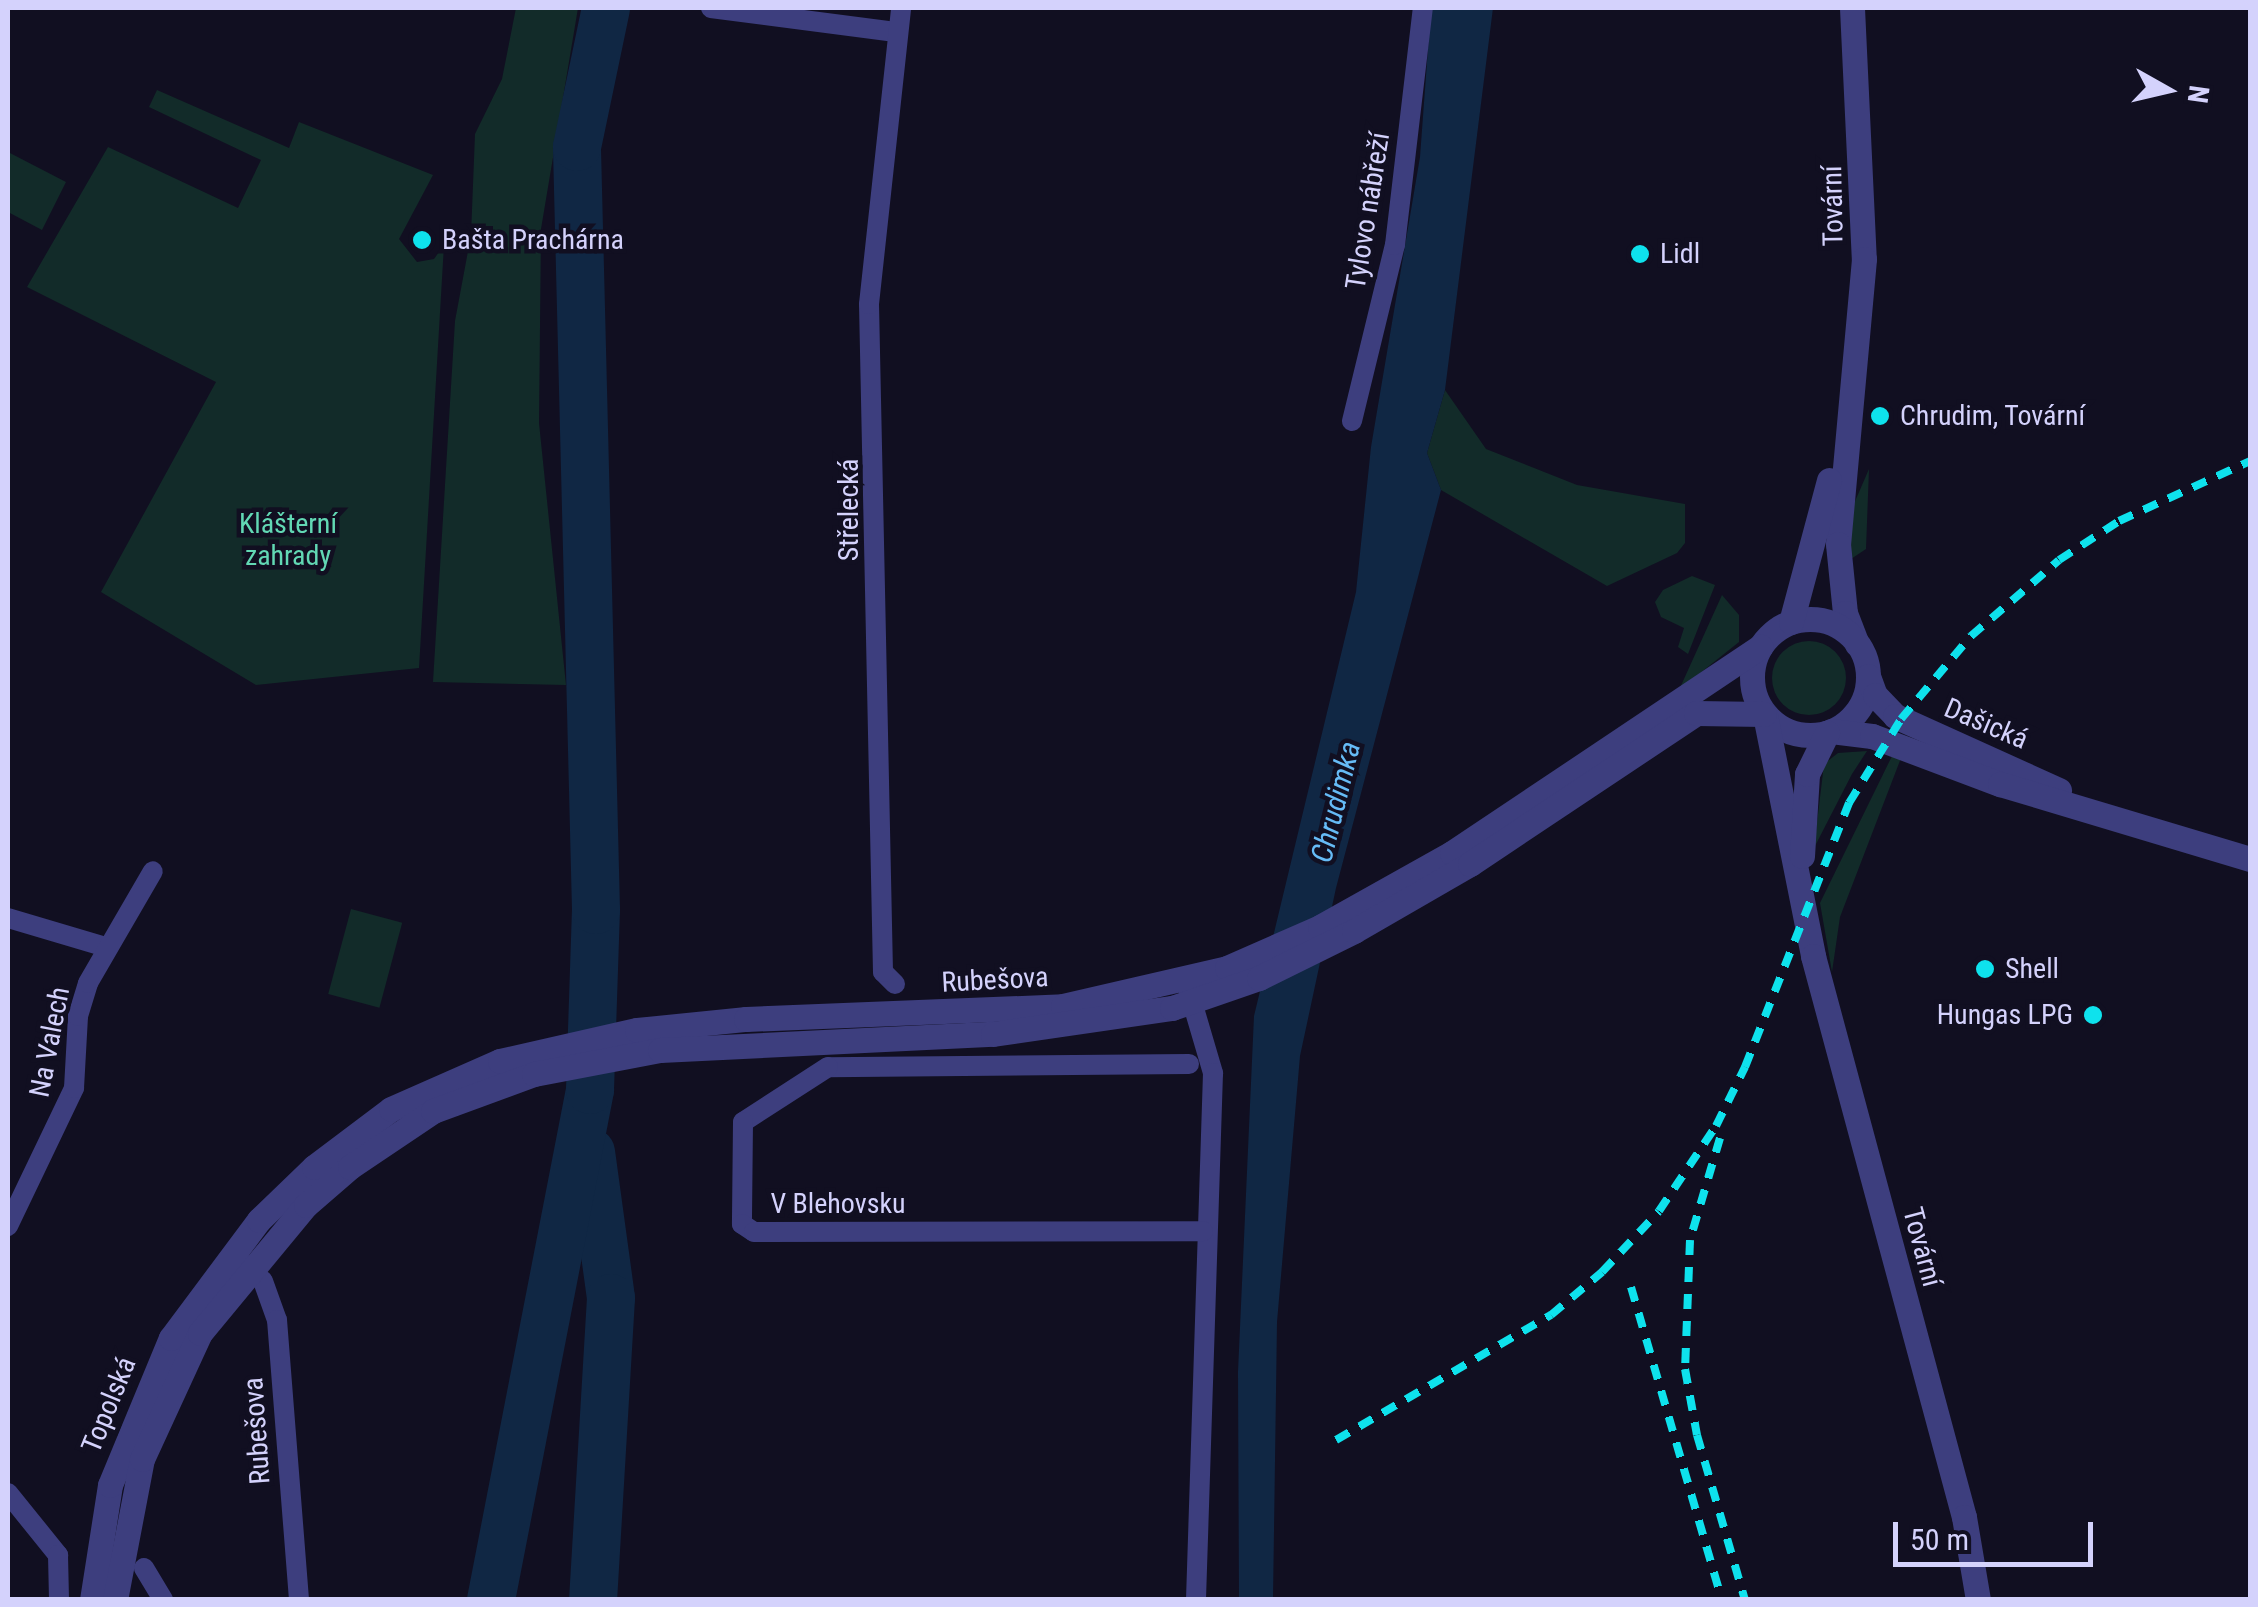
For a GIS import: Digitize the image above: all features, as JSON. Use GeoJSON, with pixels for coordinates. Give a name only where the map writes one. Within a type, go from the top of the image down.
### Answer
{"type":"FeatureCollection","features":[{"type":"Feature","properties":{"kind":"street"},"geometry":{"type":"LineString","coordinates":[[711,8],[897,32]]}},
{"type":"Feature","properties":{"kind":"street","name":"Střelecká"},"geometry":{"type":"LineString","coordinates":[[895,984],[883,972],[869,304],[901,8]]}},
{"type":"Feature","properties":{"kind":"street","name":"Tylovo nábřeží"},"geometry":{"type":"LineString","coordinates":[[1352,421],[1396,245],[1424,8]]}},
{"type":"Feature","properties":{"kind":"street","name":"Tovární"},"geometry":{"type":"LineString","coordinates":[[1852,8],[1864,235],[1838,556],[1844,613],[1857,644]]}},
{"type":"Feature","properties":{"kind":"street","name":"Tovární"},"geometry":{"type":"LineString","coordinates":[[1791,622],[1850,402]]}},
{"type":"Feature","properties":{"kind":"street"},"geometry":{"type":"LineString","coordinates":[[1826,621],[1857,644],[1868,670],[1860,706],[1829,732],[1794,734],[1765,714],[1752,682],[1760,647],[1791,622],[1826,621]]}},
{"type":"Feature","properties":{"kind":"street","name":"Rubešova"},"geometry":{"type":"LineString","coordinates":[[1357,919],[1760,647]]}},
{"type":"Feature","properties":{"kind":"street","name":"Dašická"},"geometry":{"type":"LineString","coordinates":[[1868,670],[1875,694],[1895,716],[2104,813]]}},
{"type":"Feature","properties":{"kind":"street","name":"Rubešova"},"geometry":{"type":"LineString","coordinates":[[299,1600],[277,1320],[268,1290],[240,1260],[329,1184],[406,1126],[534,1062],[660,1039],[836,1028],[1078,1026],[1259,967],[1357,919],[1500,845],[1687,718],[1721,708],[1765,714]]}},
{"type":"Feature","properties":{"kind":"street","name":"Tovární"},"geometry":{"type":"LineString","coordinates":[[1765,714],[1803,911],[1964,1517],[1978,1600]]}},
{"type":"Feature","properties":{"kind":"street","name":"Tovární"},"geometry":{"type":"LineString","coordinates":[[1803,911],[1806,787],[1813,753],[1829,732]]}},
{"type":"Feature","properties":{"kind":"street","name":"Dašická"},"geometry":{"type":"LineString","coordinates":[[1829,732],[1872,736],[2011,788],[2250,860]]}},
{"type":"Feature","properties":{"kind":"street","name":"Na Valech"},"geometry":{"type":"LineString","coordinates":[[8,1226],[70,1100],[78,1016],[106,947],[153,871]]}},
{"type":"Feature","properties":{"kind":"street"},"geometry":{"type":"LineString","coordinates":[[8,918],[106,947]]}},
{"type":"Feature","properties":{"kind":"street"},"geometry":{"type":"LineString","coordinates":[[1189,992],[1213,1073],[1203,1232],[1196,1600]]}},
{"type":"Feature","properties":{"kind":"street","name":"V Blehovsku"},"geometry":{"type":"LineString","coordinates":[[1189,1064],[828,1067],[743,1122],[742,1224],[754,1232],[1203,1232]]}},
{"type":"Feature","properties":{"kind":"street","name":"Topolská"},"geometry":{"type":"LineString","coordinates":[[92,1600],[110,1485],[136,1411],[171,1338],[240,1260]]}},
{"type":"Feature","properties":{"kind":"street","name":"Topolská"},"geometry":{"type":"LineString","coordinates":[[115,1600],[132,1493],[154,1425],[240,1260]]}},
{"type":"Feature","properties":{"kind":"street"},"geometry":{"type":"LineString","coordinates":[[8,1493],[58,1556],[59,1600]]}},
{"type":"Feature","properties":{"kind":"street"},"geometry":{"type":"LineString","coordinates":[[144,1568],[163,1600]]}},
{"type":"Feature","properties":{"kind":"green space"},"geometry":{"type":"Polygon","coordinates":[[[516,8],[578,8],[541,229],[539,423],[566,685],[433,682],[455,321],[471,235],[475,134],[502,79],[516,8]]]}},
{"type":"Feature","properties":{"kind":"green space","name":"Klášterní zahrady"},"geometry":{"type":"Polygon","coordinates":[[[157,90],[289,148],[299,122],[433,175],[399,239],[417,262],[434,259],[444,245],[419,668],[256,685],[101,592],[216,382],[27,287],[108,147],[238,208],[261,160],[149,107],[157,90]]]}},
{"type":"Feature","properties":{"kind":"green space"},"geometry":{"type":"Polygon","coordinates":[[[8,152],[66,182],[42,230],[8,212],[8,152]]]}},
{"type":"Feature","properties":{"kind":"green space"},"geometry":{"type":"Polygon","coordinates":[[[1445,390],[1486,449],[1577,485],[1685,504],[1685,543],[1677,553],[1607,586],[1441,490],[1427,453],[1445,390]]]}},
{"type":"Feature","properties":{"kind":"green space"},"geometry":{"type":"Polygon","coordinates":[[[1869,469],[1866,549],[1848,561],[1853,506],[1869,469]]]}},
{"type":"Feature","properties":{"kind":"green space"},"geometry":{"type":"Polygon","coordinates":[[[1692,576],[1715,585],[1688,654],[1678,647],[1684,628],[1661,617],[1655,602],[1663,590],[1692,576]]]}},
{"type":"Feature","properties":{"kind":"green space"},"geometry":{"type":"Polygon","coordinates":[[[1722,595],[1739,615],[1739,642],[1679,690],[1722,595]]]}},
{"type":"Feature","properties":{"kind":"green space"},"geometry":{"type":"Polygon","coordinates":[[[1809,641],[1835,652],[1846,678],[1835,704],[1809,715],[1783,704],[1772,678],[1783,652],[1809,641]]]}},
{"type":"Feature","properties":{"kind":"green space"},"geometry":{"type":"Polygon","coordinates":[[[1867,751],[1814,848],[1824,764],[1838,753],[1867,751]]]}},
{"type":"Feature","properties":{"kind":"green space"},"geometry":{"type":"Polygon","coordinates":[[[1892,756],[1901,758],[1840,917],[1832,972],[1820,903],[1892,756]]]}},
{"type":"Feature","properties":{"kind":"green space"},"geometry":{"type":"Polygon","coordinates":[[[351,909],[402,923],[379,1008],[328,994],[351,909]]]}},
{"type":"Feature","properties":{"kind":"water","name":"Chrudimka"},"geometry":{"type":"Polygon","coordinates":[[[1431,8],[1493,8],[1445,390],[1427,453],[1441,490],[1336,888],[1300,1056],[1277,1322],[1273,1599],[1239,1600],[1238,1372],[1254,1016],[1356,592],[1371,447],[1420,157],[1431,8]]]}},
{"type":"Feature","properties":{"kind":"waterway"},"geometry":{"type":"LineString","coordinates":[[491,1600],[590,1090],[596,910],[577,147],[606,8]]}},
{"type":"Feature","properties":{"kind":"waterway"},"geometry":{"type":"LineString","coordinates":[[591,1152],[611,1298],[593,1600]]}},
{"type":"Feature","properties":{"kind":"railway"},"geometry":{"type":"LineString","coordinates":[[1336,1440],[1551,1315],[1602,1272],[1659,1211],[1716,1126],[1745,1067],[1849,803],[1901,719],[1971,636],[2059,560],[2119,521],[2250,461]]}},
{"type":"Feature","properties":{"kind":"railway"},"geometry":{"type":"LineString","coordinates":[[1720,1138],[1690,1240],[1685,1369],[1697,1435],[1745,1600]]}},
{"type":"Feature","properties":{"kind":"railway"},"geometry":{"type":"LineString","coordinates":[[1631,1287],[1722,1600]]}},
{"type":"Feature","properties":{"kind":"place","name":"Bašta Prachárna"},"geometry":{"type":"Point","coordinates":[422,240]}},
{"type":"Feature","properties":{"kind":"place","name":"Lidl"},"geometry":{"type":"Point","coordinates":[1640,254]}},
{"type":"Feature","properties":{"kind":"place","name":"Chrudim, Tovární"},"geometry":{"type":"Point","coordinates":[1880,416]}},
{"type":"Feature","properties":{"kind":"place","name":"Shell"},"geometry":{"type":"Point","coordinates":[1985,969]}},
{"type":"Feature","properties":{"kind":"place","name":"Hungas LPG"},"geometry":{"type":"Point","coordinates":[2093,1015]}}]}
